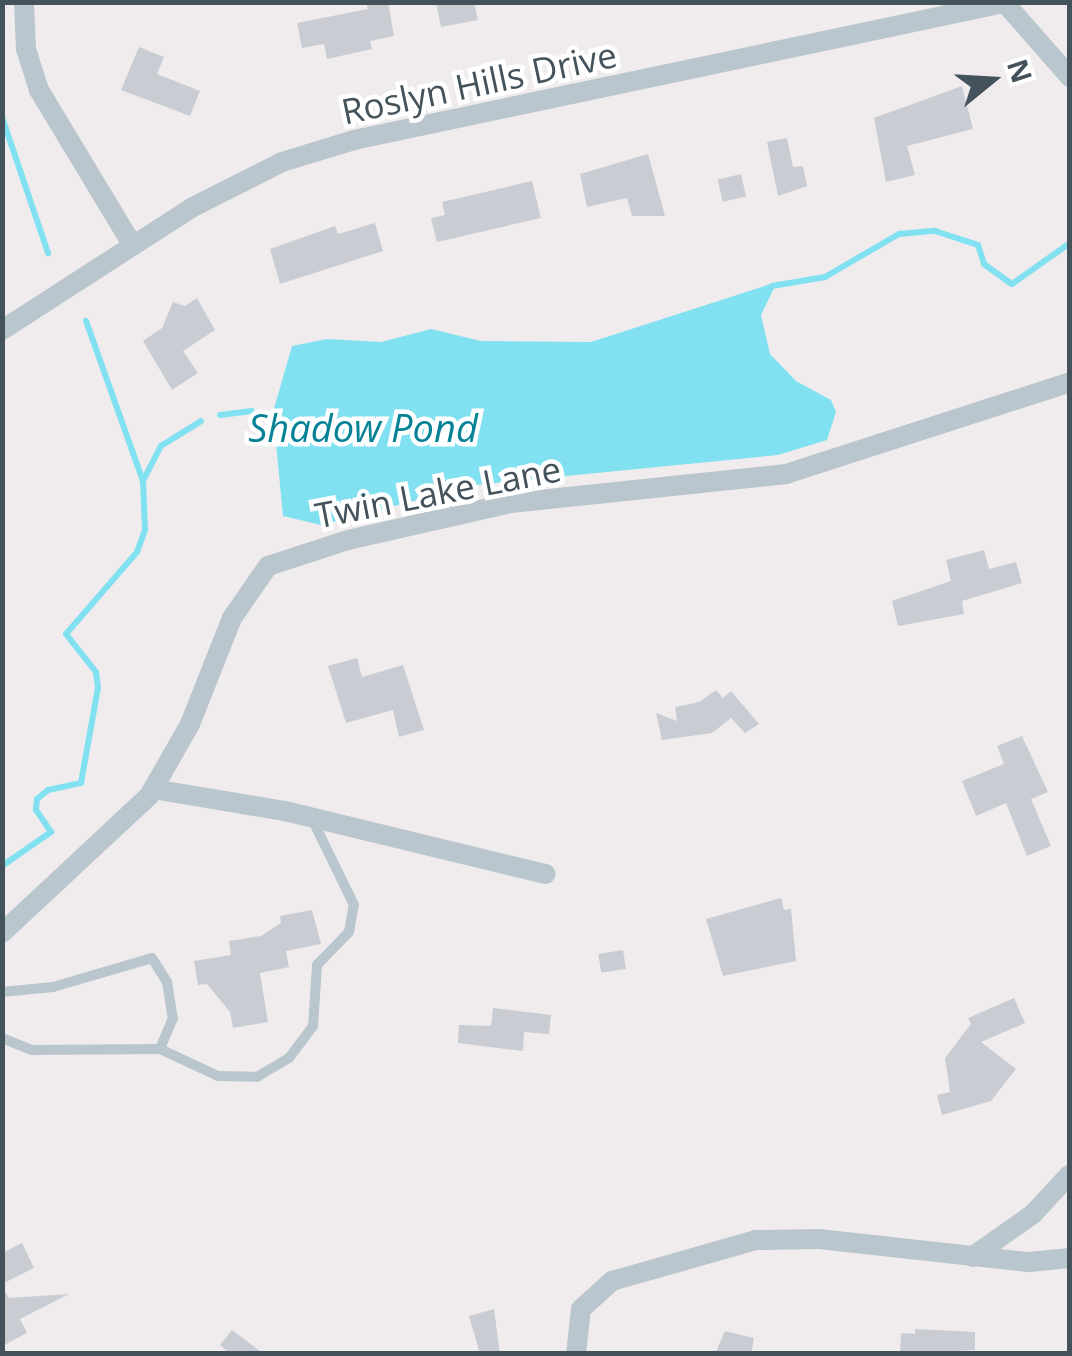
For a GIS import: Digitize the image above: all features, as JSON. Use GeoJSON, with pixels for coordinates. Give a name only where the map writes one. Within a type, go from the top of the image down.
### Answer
{"type":"FeatureCollection","features":[{"type":"Feature","properties":{"kind":"street"},"geometry":{"type":"LineString","coordinates":[[24,2],[26,49],[39,90],[133,246]]}},
{"type":"Feature","properties":{"kind":"street"},"geometry":{"type":"LineString","coordinates":[[1006,3],[1070,77]]}},
{"type":"Feature","properties":{"kind":"street","name":"Roslyn Hills Drive"},"geometry":{"type":"LineString","coordinates":[[2,330],[242,180],[354,140],[1006,3]]}},
{"type":"Feature","properties":{"kind":"street","name":"Twin Lake Lane"},"geometry":{"type":"LineString","coordinates":[[2,934],[120,829],[153,790],[248,589],[286,558],[511,503],[786,474],[1070,382]]}},
{"type":"Feature","properties":{"kind":"street"},"geometry":{"type":"LineString","coordinates":[[153,790],[310,816],[545,874]]}},
{"type":"Feature","properties":{"kind":"street"},"geometry":{"type":"LineString","coordinates":[[966,1258],[1002,1240],[1070,1174]]}},
{"type":"Feature","properties":{"kind":"street"},"geometry":{"type":"LineString","coordinates":[[576,1354],[574,1327],[594,1293],[646,1268],[703,1251],[781,1238],[966,1258],[1070,1258]]}},
{"type":"Feature","properties":{"kind":"lane"},"geometry":{"type":"LineString","coordinates":[[2,1038],[31,1050],[160,1049],[218,1076],[257,1077],[289,1058],[313,1026],[316,966],[349,932],[354,905],[310,816]]}},
{"type":"Feature","properties":{"kind":"lane"},"geometry":{"type":"LineString","coordinates":[[2,992],[53,987],[152,958],[167,982],[172,1018],[160,1049]]}},
{"type":"Feature","properties":{"kind":"water","name":"Shadow Pond"},"geometry":{"type":"Polygon","coordinates":[[[777,282],[761,315],[770,354],[796,381],[831,400],[836,412],[827,440],[778,455],[475,485],[321,525],[283,516],[273,412],[292,346],[327,339],[381,342],[431,329],[481,341],[591,342],[777,282]]]}},
{"type":"Feature","properties":{"kind":"building"},"geometry":{"type":"Polygon","coordinates":[[[366,2],[388,2],[394,36],[370,41],[372,49],[327,59],[324,44],[302,48],[297,23],[368,9],[366,2]]]}},
{"type":"Feature","properties":{"kind":"building"},"geometry":{"type":"Polygon","coordinates":[[[436,2],[474,2],[478,20],[441,27],[436,2]]]}},
{"type":"Feature","properties":{"kind":"building"},"geometry":{"type":"Polygon","coordinates":[[[139,47],[164,57],[157,74],[200,91],[190,116],[121,90],[139,47]]]}},
{"type":"Feature","properties":{"kind":"building"},"geometry":{"type":"Polygon","coordinates":[[[962,86],[973,129],[907,146],[915,175],[886,182],[874,118],[962,86]]]}},
{"type":"Feature","properties":{"kind":"building"},"geometry":{"type":"Polygon","coordinates":[[[787,138],[793,167],[803,166],[807,186],[778,196],[767,142],[787,138]]]}},
{"type":"Feature","properties":{"kind":"building"},"geometry":{"type":"Polygon","coordinates":[[[648,154],[665,216],[632,216],[627,198],[587,207],[580,174],[648,154]]]}},
{"type":"Feature","properties":{"kind":"building"},"geometry":{"type":"Polygon","coordinates":[[[741,174],[746,196],[723,202],[718,179],[741,174]]]}},
{"type":"Feature","properties":{"kind":"building"},"geometry":{"type":"Polygon","coordinates":[[[532,181],[541,218],[437,242],[431,218],[445,215],[442,202],[532,181]]]}},
{"type":"Feature","properties":{"kind":"building"},"geometry":{"type":"Polygon","coordinates":[[[375,223],[383,251],[280,284],[270,249],[335,226],[338,234],[375,223]]]}},
{"type":"Feature","properties":{"kind":"building"},"geometry":{"type":"Polygon","coordinates":[[[197,298],[215,330],[183,351],[198,373],[172,390],[143,341],[162,328],[173,302],[185,306],[197,298]]]}},
{"type":"Feature","properties":{"kind":"building"},"geometry":{"type":"Polygon","coordinates":[[[984,550],[989,569],[1016,562],[1022,583],[962,601],[964,614],[898,626],[892,601],[951,581],[946,560],[984,550]]]}},
{"type":"Feature","properties":{"kind":"building"},"geometry":{"type":"Polygon","coordinates":[[[357,658],[362,677],[403,665],[424,730],[399,737],[393,710],[346,723],[328,666],[357,658]]]}},
{"type":"Feature","properties":{"kind":"building"},"geometry":{"type":"Polygon","coordinates":[[[716,690],[723,698],[731,691],[759,724],[745,733],[731,718],[712,733],[662,740],[656,713],[677,721],[675,707],[699,702],[716,690]]]}},
{"type":"Feature","properties":{"kind":"building"},"geometry":{"type":"Polygon","coordinates":[[[1022,736],[1048,792],[1031,799],[1051,846],[1027,856],[1006,803],[976,816],[962,781],[1004,764],[997,746],[1022,736]]]}},
{"type":"Feature","properties":{"kind":"building"},"geometry":{"type":"Polygon","coordinates":[[[781,898],[784,910],[791,909],[796,961],[723,976],[706,919],[781,898]]]}},
{"type":"Feature","properties":{"kind":"building"},"geometry":{"type":"Polygon","coordinates":[[[312,910],[321,944],[286,951],[289,967],[260,973],[268,1022],[233,1028],[230,1012],[207,984],[198,985],[194,961],[231,955],[229,941],[261,936],[281,923],[280,916],[312,910]]]}},
{"type":"Feature","properties":{"kind":"building"},"geometry":{"type":"Polygon","coordinates":[[[623,950],[626,969],[601,973],[598,954],[623,950]]]}},
{"type":"Feature","properties":{"kind":"building"},"geometry":{"type":"Polygon","coordinates":[[[1014,998],[1025,1023],[981,1042],[1016,1069],[991,1101],[942,1115],[937,1095],[950,1092],[945,1058],[971,1024],[968,1018],[1014,998]]]}},
{"type":"Feature","properties":{"kind":"building"},"geometry":{"type":"Polygon","coordinates":[[[493,1008],[551,1015],[549,1034],[524,1032],[523,1051],[458,1043],[459,1025],[491,1026],[493,1008]]]}},
{"type":"Feature","properties":{"kind":"building"},"geometry":{"type":"Polygon","coordinates":[[[22,1243],[34,1268],[2,1284],[2,1253],[22,1243]]]}},
{"type":"Feature","properties":{"kind":"building"},"geometry":{"type":"Polygon","coordinates":[[[2,1286],[9,1298],[69,1294],[20,1319],[27,1333],[2,1346],[2,1286]]]}},
{"type":"Feature","properties":{"kind":"building"},"geometry":{"type":"Polygon","coordinates":[[[494,1309],[500,1354],[480,1354],[469,1316],[494,1309]]]}},
{"type":"Feature","properties":{"kind":"building"},"geometry":{"type":"Polygon","coordinates":[[[915,1329],[975,1332],[975,1350],[900,1354],[901,1333],[915,1334],[915,1329]]]}},
{"type":"Feature","properties":{"kind":"building"},"geometry":{"type":"Polygon","coordinates":[[[232,1330],[264,1354],[230,1354],[220,1345],[232,1330]]]}},
{"type":"Feature","properties":{"kind":"building"},"geometry":{"type":"Polygon","coordinates":[[[725,1331],[754,1338],[751,1354],[715,1354],[725,1331]]]}},
{"type":"Feature","properties":{"kind":"waterway"},"geometry":{"type":"LineString","coordinates":[[2,117],[48,253]]}},
{"type":"Feature","properties":{"kind":"waterway"},"geometry":{"type":"LineString","coordinates":[[772,286],[825,277],[899,234],[935,231],[978,245],[984,264],[1012,284],[1070,243]]}},
{"type":"Feature","properties":{"kind":"waterway"},"geometry":{"type":"LineString","coordinates":[[2,866],[51,832],[36,810],[37,799],[48,790],[81,783],[98,688],[96,672],[66,634],[137,552],[145,530],[143,481],[86,321]]}},
{"type":"Feature","properties":{"kind":"waterway"},"geometry":{"type":"LineString","coordinates":[[220,415],[252,411]]}},
{"type":"Feature","properties":{"kind":"waterway"},"geometry":{"type":"LineString","coordinates":[[143,481],[161,446],[201,421]]}}]}
